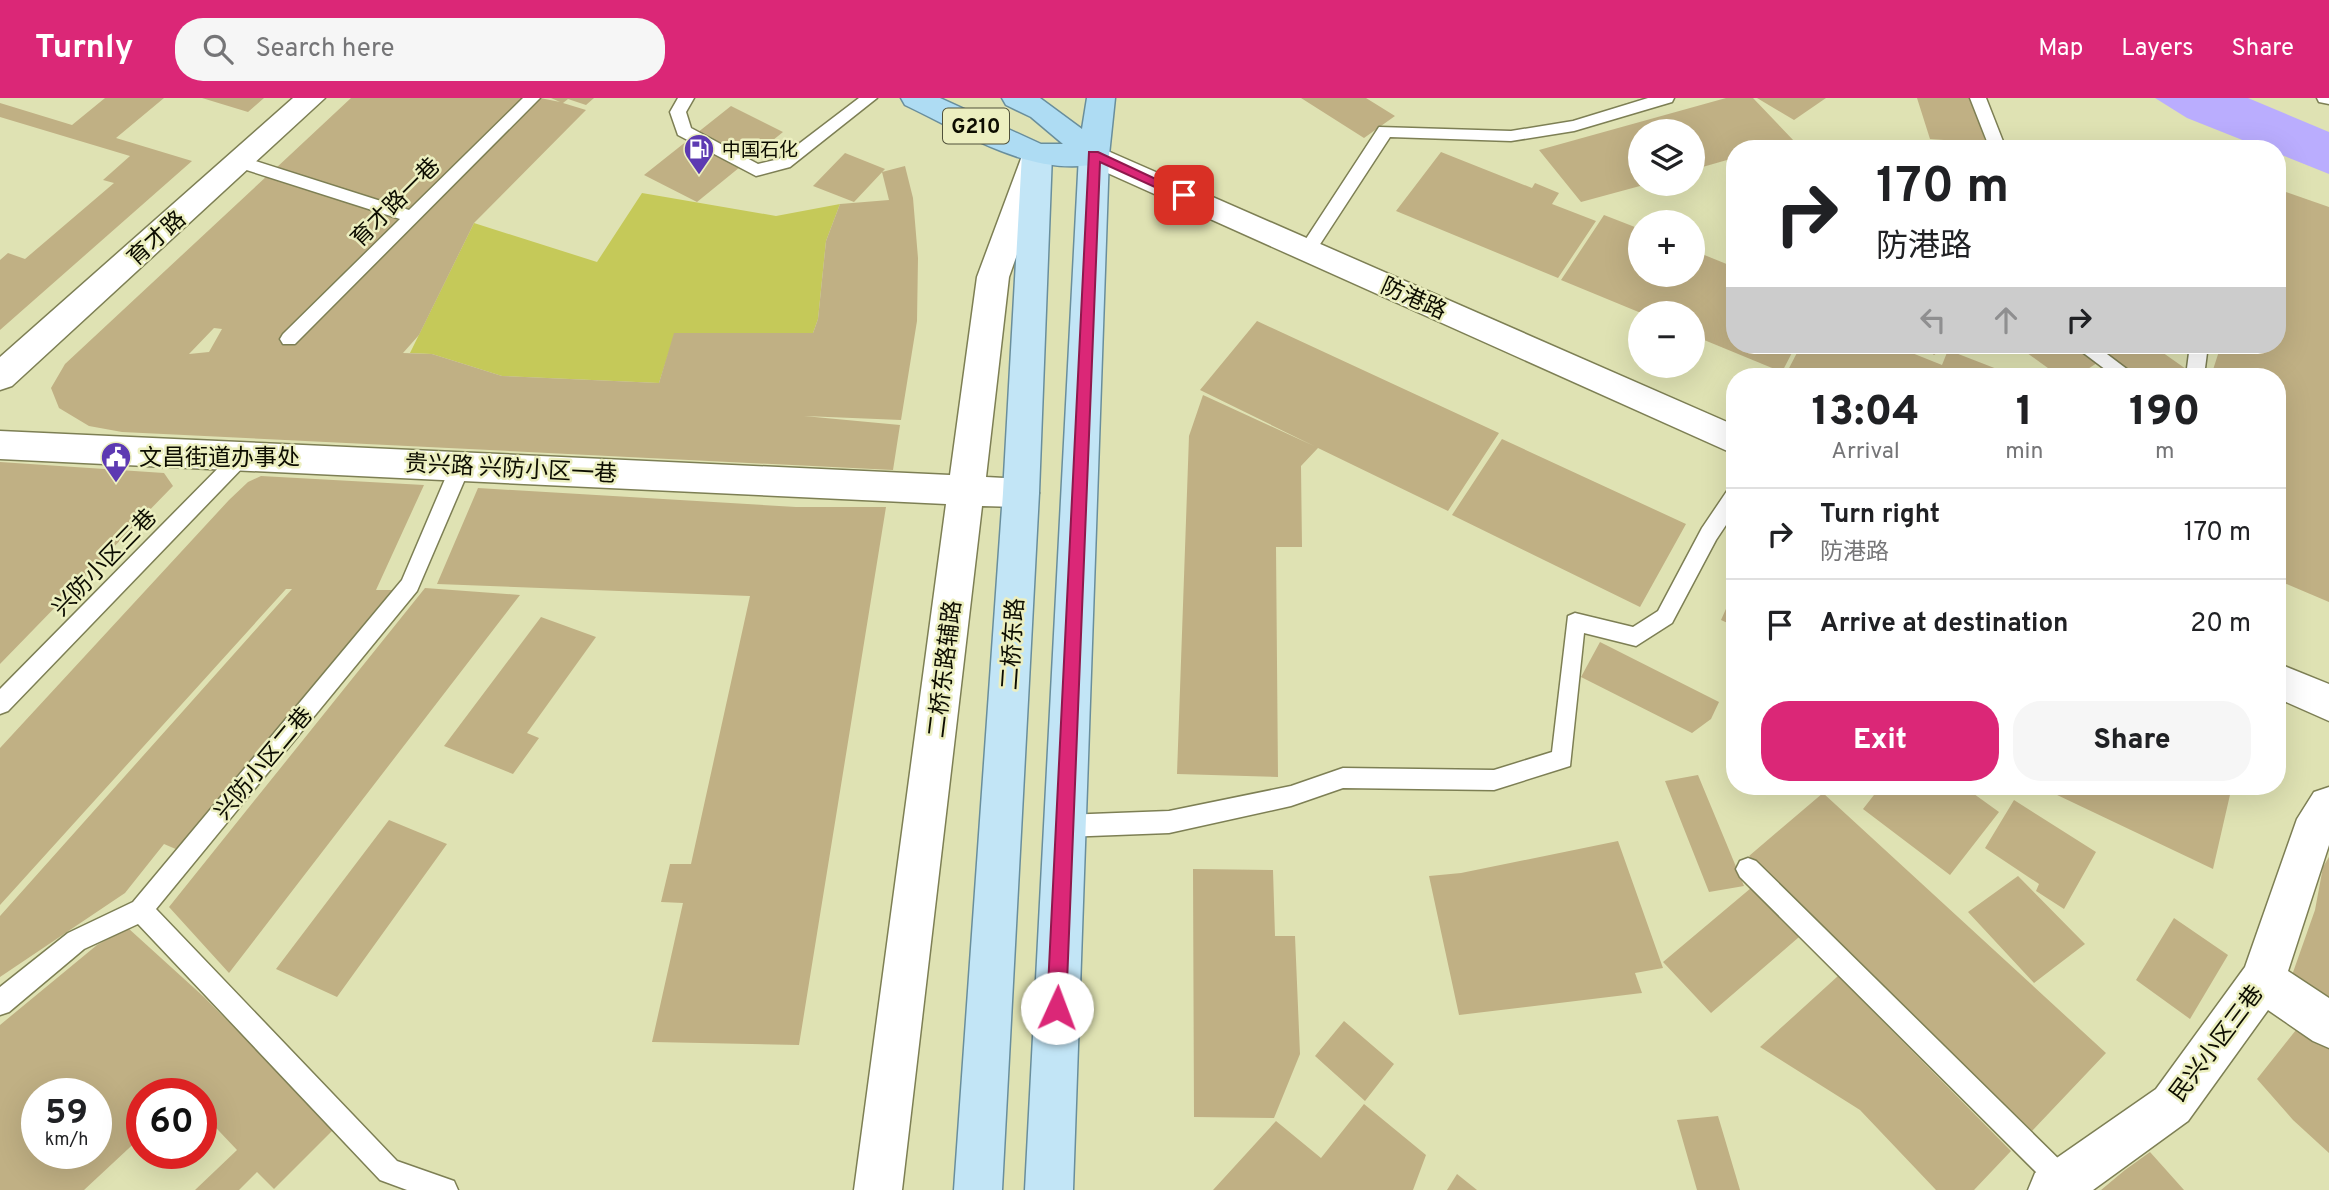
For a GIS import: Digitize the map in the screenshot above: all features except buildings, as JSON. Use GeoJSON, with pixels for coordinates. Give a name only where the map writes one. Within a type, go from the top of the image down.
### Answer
{"type":"FeatureCollection","features":[{"type":"Feature","properties":{"kind":"highway","name":"防港路"},"geometry":{"type":"LineString","coordinates":[[915,98],[1037,155],[1094,155]]}},
{"type":"Feature","properties":{"kind":"highway"},"geometry":{"type":"LineString","coordinates":[[1094,155],[1101,98]]}},
{"type":"Feature","properties":{"kind":"highway","name":"防港路"},"geometry":{"type":"LineString","coordinates":[[1034,102],[1094,155]]}},
{"type":"Feature","properties":{"kind":"highway","name":"二桥东路"},"geometry":{"type":"LineString","coordinates":[[1034,102],[1037,155]]}},
{"type":"Feature","properties":{"kind":"main road","name":"二桥东路"},"geometry":{"type":"LineString","coordinates":[[978,1190],[1021,493],[1037,155]]}},
{"type":"Feature","properties":{"kind":"main road"},"geometry":{"type":"LineString","coordinates":[[1049,1190],[1094,155]]}},
{"type":"Feature","properties":{"kind":"street","name":"育才路"},"geometry":{"type":"LineString","coordinates":[[0,377],[311,98]]}},
{"type":"Feature","properties":{"kind":"street","name":"二桥东路辅路"},"geometry":{"type":"LineString","coordinates":[[878,1190],[993,277],[1037,155]]}},
{"type":"Feature","properties":{"kind":"street","name":"防港路"},"geometry":{"type":"LineString","coordinates":[[1094,155],[1726,436]]}},
{"type":"Feature","properties":{"kind":"street","name":"贵兴路 兴防小区一巷"},"geometry":{"type":"LineString","coordinates":[[0,445],[1021,493]]}},
{"type":"Feature","properties":{"kind":"street"},"geometry":{"type":"LineString","coordinates":[[2286,684],[2329,703]]}},
{"type":"Feature","properties":{"kind":"street","name":"民兴小区三巷"},"geometry":{"type":"LineString","coordinates":[[2058,1186],[2172,1105],[2263,980],[2312,833],[2329,806]]}},
{"type":"Feature","properties":{"kind":"street"},"geometry":{"type":"LineString","coordinates":[[2263,980],[2329,1026]]}},
{"type":"Feature","properties":{"kind":"lane","name":"育才路一巷"},"geometry":{"type":"LineString","coordinates":[[289,339],[532,98]]}},
{"type":"Feature","properties":{"kind":"lane"},"geometry":{"type":"LineString","coordinates":[[687,98],[678,112],[684,131],[756,170],[785,163],[869,98]]}},
{"type":"Feature","properties":{"kind":"lane"},"geometry":{"type":"LineString","coordinates":[[1307,251],[1385,131],[1511,136],[1574,126],[1666,98]]}},
{"type":"Feature","properties":{"kind":"lane"},"geometry":{"type":"LineString","coordinates":[[1978,98],[1994,140]]}},
{"type":"Feature","properties":{"kind":"lane"},"geometry":{"type":"LineString","coordinates":[[240,162],[413,217]]}},
{"type":"Feature","properties":{"kind":"lane"},"geometry":{"type":"LineString","coordinates":[[2095,354],[2115,368]]}},
{"type":"Feature","properties":{"kind":"lane","name":"兴防小区三巷"},"geometry":{"type":"LineString","coordinates":[[0,704],[243,455]]}},
{"type":"Feature","properties":{"kind":"lane","name":"兴防小区二巷"},"geometry":{"type":"LineString","coordinates":[[0,1003],[76,942],[141,910],[410,585],[461,465]]}},
{"type":"Feature","properties":{"kind":"lane"},"geometry":{"type":"LineString","coordinates":[[1064,826],[1169,822],[1291,796],[1343,778],[1494,780],[1562,758],[1576,622],[1636,637],[1665,617],[1709,534],[1726,509]]}},
{"type":"Feature","properties":{"kind":"lane"},"geometry":{"type":"LineString","coordinates":[[1748,869],[2058,1186]]}},
{"type":"Feature","properties":{"kind":"lane"},"geometry":{"type":"LineString","coordinates":[[141,910],[389,1171],[445,1190]]}},
{"type":"Feature","properties":{"kind":"shaded area"},"geometry":{"type":"Polygon","coordinates":[[[2155,98],[2248,98],[2329,132],[2329,174],[2286,157],[2286,140],[2242,140],[2187,118],[2155,98]]]}},
{"type":"Feature","properties":{"kind":"shaded area"},"geometry":{"type":"Polygon","coordinates":[[[642,193],[776,216],[840,204],[826,241],[818,319],[813,333],[675,333],[659,383],[502,376],[432,354],[410,353],[474,223],[597,262],[642,193]]]}},
{"type":"Feature","properties":{"kind":"place","name":"中国石化"},"geometry":{"type":"Point","coordinates":[699,176]}},
{"type":"Feature","properties":{"kind":"place","name":"文昌街道办事处"},"geometry":{"type":"Point","coordinates":[116,484]}},
{"type":"Feature","properties":{"kind":"route"},"geometry":{"type":"LineString","coordinates":[[1057,1008],[1094,155],[1184,195]]}}]}
